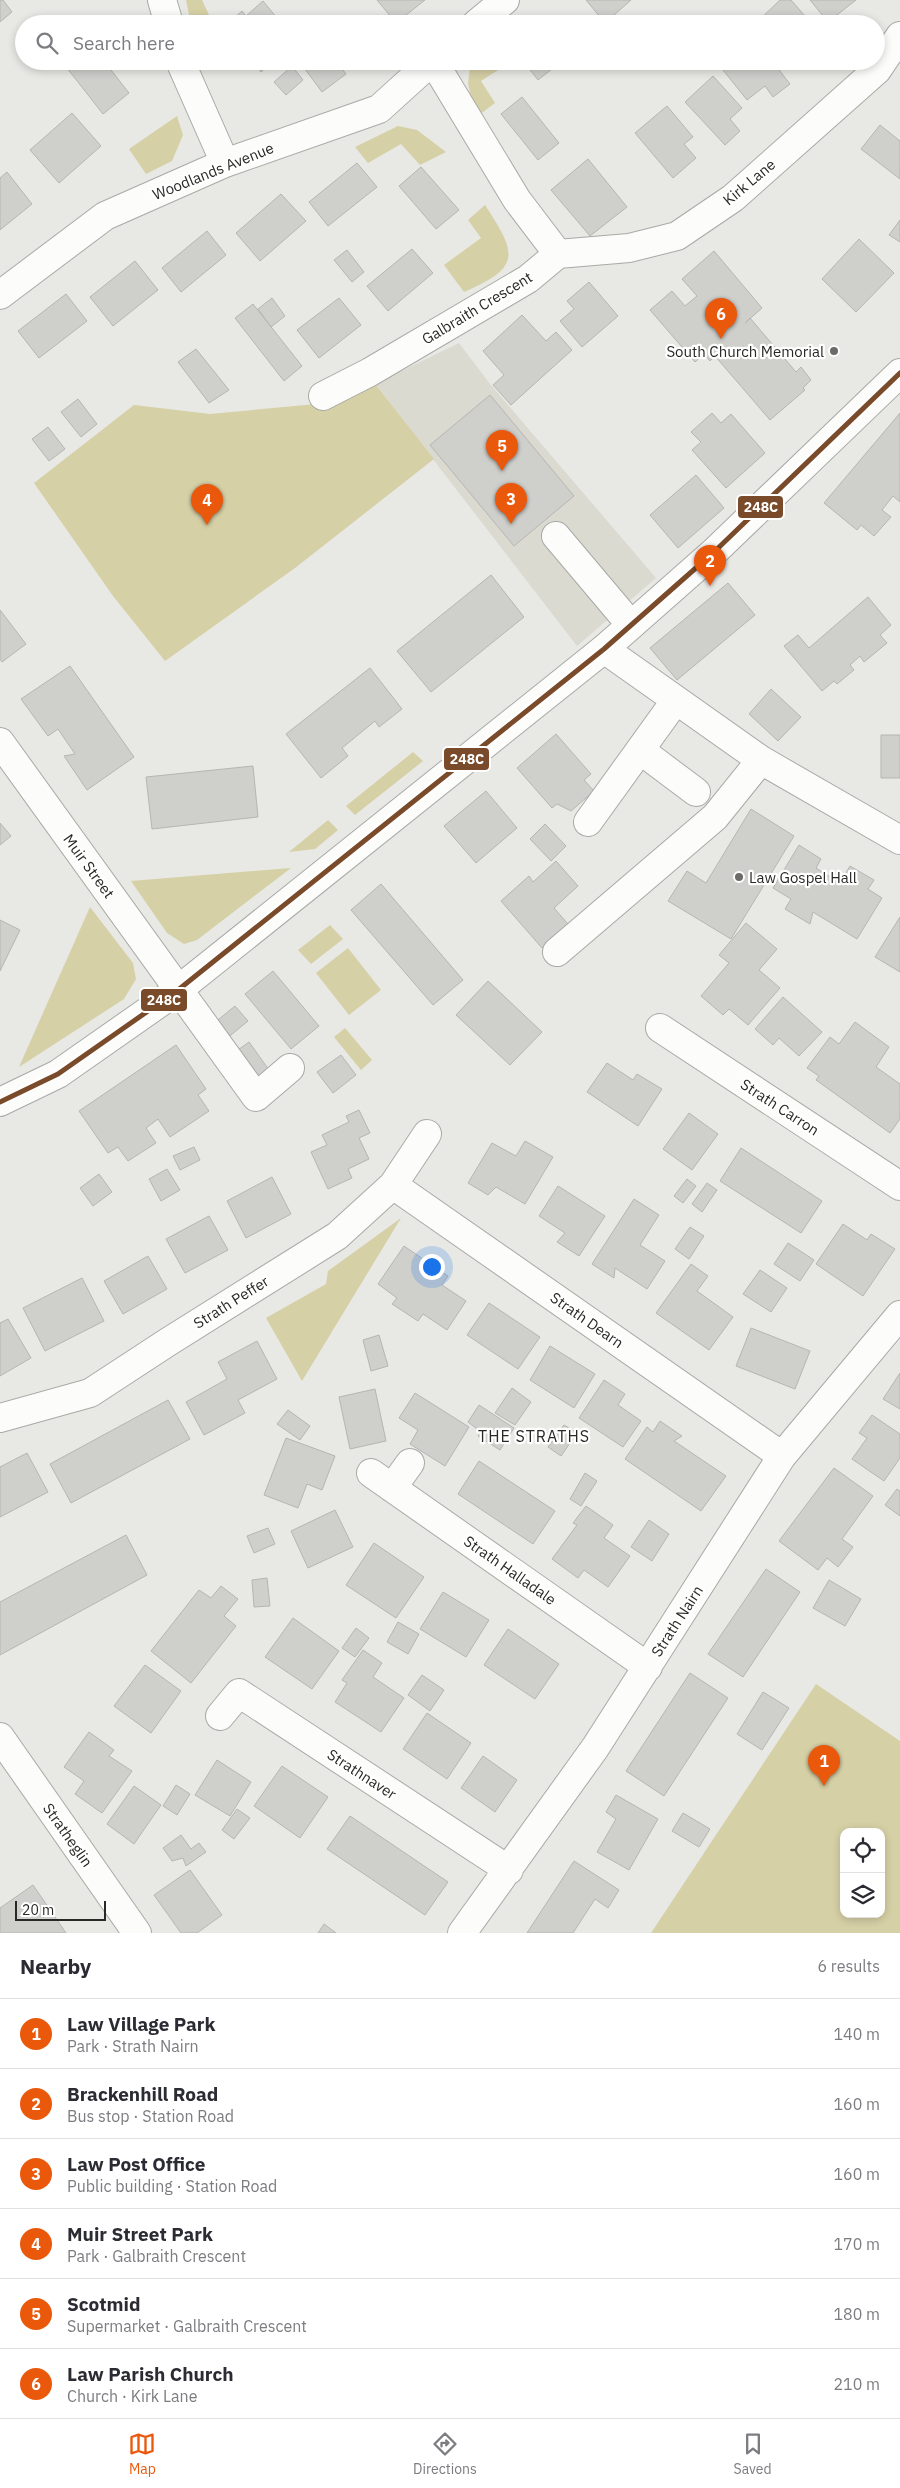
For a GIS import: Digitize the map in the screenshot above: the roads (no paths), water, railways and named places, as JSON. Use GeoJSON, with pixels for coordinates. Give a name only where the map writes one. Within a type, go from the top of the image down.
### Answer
{"type":"FeatureCollection","features":[{"type":"Feature","properties":{"kind":"street"},"geometry":{"type":"LineString","coordinates":[[162,0],[166,15]]}},
{"type":"Feature","properties":{"kind":"street"},"geometry":{"type":"LineString","coordinates":[[486,15],[504,0]]}},
{"type":"Feature","properties":{"kind":"street","name":"Kirk Lane"},"geometry":{"type":"LineString","coordinates":[[885,58],[900,36]]}},
{"type":"Feature","properties":{"kind":"street"},"geometry":{"type":"LineString","coordinates":[[184,70],[225,163]]}},
{"type":"Feature","properties":{"kind":"street","name":"Woodlands Avenue"},"geometry":{"type":"LineString","coordinates":[[1,291],[105,216],[225,163],[379,108],[423,70]]}},
{"type":"Feature","properties":{"kind":"street"},"geometry":{"type":"LineString","coordinates":[[438,70],[517,200],[558,254]]}},
{"type":"Feature","properties":{"kind":"street","name":"Kirk Lane"},"geometry":{"type":"LineString","coordinates":[[558,254],[629,248],[677,236],[733,198],[877,70]]}},
{"type":"Feature","properties":{"kind":"street","name":"Galbraith Crescent"},"geometry":{"type":"LineString","coordinates":[[323,396],[370,372],[520,284],[558,254]]}},
{"type":"Feature","properties":{"kind":"street"},"geometry":{"type":"LineString","coordinates":[[0,1102],[58,1074],[178,990],[604,649],[714,552],[900,372]]}},
{"type":"Feature","properties":{"kind":"street"},"geometry":{"type":"LineString","coordinates":[[556,536],[631,625]]}},
{"type":"Feature","properties":{"kind":"street"},"geometry":{"type":"LineString","coordinates":[[604,649],[762,760],[900,840]]}},
{"type":"Feature","properties":{"kind":"street"},"geometry":{"type":"LineString","coordinates":[[588,822],[676,700]]}},
{"type":"Feature","properties":{"kind":"street","name":"Muir Street"},"geometry":{"type":"LineString","coordinates":[[0,742],[256,1097],[290,1068]]}},
{"type":"Feature","properties":{"kind":"street"},"geometry":{"type":"LineString","coordinates":[[640,750],[696,792]]}},
{"type":"Feature","properties":{"kind":"street"},"geometry":{"type":"LineString","coordinates":[[557,952],[715,817],[762,760]]}},
{"type":"Feature","properties":{"kind":"street","name":"Strath Carron"},"geometry":{"type":"LineString","coordinates":[[660,1028],[900,1186]]}},
{"type":"Feature","properties":{"kind":"street","name":"Strath Peffer"},"geometry":{"type":"LineString","coordinates":[[0,1418],[90,1394],[168,1342],[337,1236],[393,1185],[427,1134]]}},
{"type":"Feature","properties":{"kind":"street","name":"Strath Dearn"},"geometry":{"type":"LineString","coordinates":[[393,1185],[782,1456]]}},
{"type":"Feature","properties":{"kind":"street","name":"Strath Nairn"},"geometry":{"type":"LineString","coordinates":[[462,1933],[595,1748],[782,1456],[900,1315]]}},
{"type":"Feature","properties":{"kind":"street","name":"Strath Halladale"},"geometry":{"type":"LineString","coordinates":[[410,1463],[382,1481],[648,1667]]}},
{"type":"Feature","properties":{"kind":"street","name":"Strathnaver"},"geometry":{"type":"LineString","coordinates":[[220,1716],[238,1693],[509,1870]]}},
{"type":"Feature","properties":{"kind":"street","name":"Stratheglin"},"geometry":{"type":"LineString","coordinates":[[0,1737],[137,1933]]}},
{"type":"Feature","properties":{"kind":"place","name":"Law Parish Church"},"geometry":{"type":"Point","coordinates":[721,339]}},
{"type":"Feature","properties":{"kind":"place","name":"South Church Memorial"},"geometry":{"type":"Point","coordinates":[834,351]}},
{"type":"Feature","properties":{"kind":"place","name":"Scotmid"},"geometry":{"type":"Point","coordinates":[502,471]}},
{"type":"Feature","properties":{"kind":"place","name":"Law Post Office"},"geometry":{"type":"Point","coordinates":[511,524]}},
{"type":"Feature","properties":{"kind":"place","name":"Muir Street Park"},"geometry":{"type":"Point","coordinates":[207,525]}},
{"type":"Feature","properties":{"kind":"place","name":"Brackenhill Road"},"geometry":{"type":"Point","coordinates":[710,586]}},
{"type":"Feature","properties":{"kind":"place","name":"Law Gospel Hall"},"geometry":{"type":"Point","coordinates":[739,877]}},
{"type":"Feature","properties":{"kind":"place","name":"Law Village Park"},"geometry":{"type":"Point","coordinates":[824,1786]}},
{"type":"Feature","properties":{"kind":"district","name":"THE STRATHS"},"geometry":{"type":"Point","coordinates":[534,1436]}}]}
